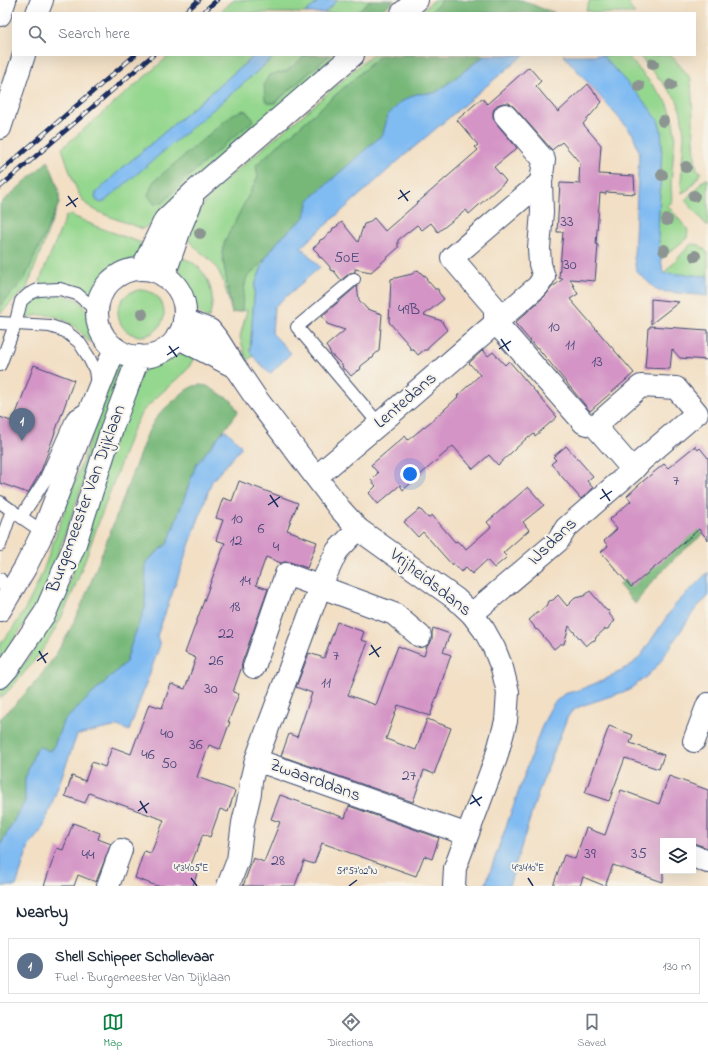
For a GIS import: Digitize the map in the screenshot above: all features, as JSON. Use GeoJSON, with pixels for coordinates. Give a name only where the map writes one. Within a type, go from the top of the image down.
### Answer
{"type":"FeatureCollection","features":[{"type":"Feature","properties":{"kind":"street"},"geometry":{"type":"LineString","coordinates":[[0,15],[5,0]]}},
{"type":"Feature","properties":{"kind":"street"},"geometry":{"type":"LineString","coordinates":[[38,12],[42,0]]}},
{"type":"Feature","properties":{"kind":"street"},"geometry":{"type":"LineString","coordinates":[[403,12],[417,0]]}},
{"type":"Feature","properties":{"kind":"street"},"geometry":{"type":"LineString","coordinates":[[0,128],[24,56]]}},
{"type":"Feature","properties":{"kind":"street"},"geometry":{"type":"LineString","coordinates":[[142,269],[165,220],[195,191],[352,56]]}},
{"type":"Feature","properties":{"kind":"street","name":"Lentedans"},"geometry":{"type":"LineString","coordinates":[[316,477],[380,424],[538,286],[544,277],[540,264],[539,248],[542,212],[541,182],[544,160],[506,115]]}},
{"type":"Feature","properties":{"kind":"street"},"geometry":{"type":"LineString","coordinates":[[541,182],[452,258],[495,308],[495,323],[584,423],[595,426],[633,470]]}},
{"type":"Feature","properties":{"kind":"street"},"geometry":{"type":"LineString","coordinates":[[164,276],[195,191]]}},
{"type":"Feature","properties":{"kind":"street"},"geometry":{"type":"LineString","coordinates":[[142,269],[156,271],[164,276],[178,289],[184,304],[181,328],[172,344],[164,350],[152,355],[138,356],[127,354],[116,348],[107,340],[100,330],[97,317],[100,297],[103,291],[111,280],[125,271],[142,269]]}},
{"type":"Feature","properties":{"kind":"street","name":"Vrijheidsdans"},"geometry":{"type":"LineString","coordinates":[[181,328],[210,330],[256,398],[340,510],[358,529],[450,595],[472,614],[484,630],[494,648],[502,668],[508,692],[506,721],[496,758],[455,868],[454,886]]}},
{"type":"Feature","properties":{"kind":"street","name":"Burgemeester Van Dijklaan"},"geometry":{"type":"LineString","coordinates":[[3,595],[25,568],[43,532],[116,348]]}},
{"type":"Feature","properties":{"kind":"street","name":"Burgemeester Van Dijklaan"},"geometry":{"type":"LineString","coordinates":[[0,677],[8,668],[46,613],[74,547],[113,425],[138,356]]}},
{"type":"Feature","properties":{"kind":"street","name":"IJsdans"},"geometry":{"type":"LineString","coordinates":[[472,614],[558,541],[566,528],[697,413],[676,388],[641,386],[595,426]]}},
{"type":"Feature","properties":{"kind":"street","name":"Zwaarddans"},"geometry":{"type":"LineString","coordinates":[[358,529],[337,550],[320,587],[256,760],[457,831]]}},
{"type":"Feature","properties":{"kind":"street"},"geometry":{"type":"LineString","coordinates":[[254,667],[286,574],[394,614],[420,636]]}},
{"type":"Feature","properties":{"kind":"street"},"geometry":{"type":"LineString","coordinates":[[694,741],[708,704]]}},
{"type":"Feature","properties":{"kind":"street"},"geometry":{"type":"LineString","coordinates":[[228,886],[238,860],[243,823],[256,760]]}},
{"type":"Feature","properties":{"kind":"street"},"geometry":{"type":"LineString","coordinates":[[108,886],[122,850]]}},
{"type":"Feature","properties":{"kind":"street"},"geometry":{"type":"LineString","coordinates":[[696,857],[708,862]]}},
{"type":"Feature","properties":{"kind":"lane"},"geometry":{"type":"LineString","coordinates":[[354,279],[297,327],[380,424]]}},
{"type":"Feature","properties":{"kind":"lane"},"geometry":{"type":"LineString","coordinates":[[0,322],[29,294],[38,290],[60,289],[76,294],[97,311]]}},
{"type":"Feature","properties":{"kind":"lane"},"geometry":{"type":"LineString","coordinates":[[0,365],[15,325],[21,301]]}},
{"type":"Feature","properties":{"kind":"lane"},"geometry":{"type":"LineString","coordinates":[[0,322],[15,325],[50,326],[65,331],[79,342],[95,370],[96,397],[73,417],[45,480],[16,514],[0,545]]}},
{"type":"Feature","properties":{"kind":"lane"},"geometry":{"type":"LineString","coordinates":[[0,502],[43,532]]}},
{"type":"Feature","properties":{"kind":"green space"},"geometry":{"type":"Polygon","coordinates":[[[234,0],[320,0],[306,12],[220,12],[234,0]]]}},
{"type":"Feature","properties":{"kind":"green space"},"geometry":{"type":"Polygon","coordinates":[[[338,0],[371,0],[356,12],[325,12],[338,0]]]}},
{"type":"Feature","properties":{"kind":"green space"},"geometry":{"type":"Polygon","coordinates":[[[371,0],[394,0],[380,12],[356,12],[371,0]]]}},
{"type":"Feature","properties":{"kind":"green space"},"geometry":{"type":"Polygon","coordinates":[[[434,0],[443,0],[430,12],[420,12],[434,0]]]}},
{"type":"Feature","properties":{"kind":"green space"},"geometry":{"type":"Polygon","coordinates":[[[443,0],[522,0],[554,12],[430,12],[443,0]]]}},
{"type":"Feature","properties":{"kind":"green space"},"geometry":{"type":"Polygon","coordinates":[[[590,0],[633,0],[628,5],[634,12],[592,12],[586,10],[590,0]]]}},
{"type":"Feature","properties":{"kind":"green space"},"geometry":{"type":"Polygon","coordinates":[[[169,56],[254,56],[119,171],[237,89],[275,56],[305,56],[287,71],[269,75],[269,103],[275,103],[329,56],[336,56],[154,228],[148,225],[143,229],[95,210],[84,202],[74,184],[62,148],[169,56]],[[245,110],[173,191],[254,120],[245,110]]]}},
{"type":"Feature","properties":{"kind":"green space"},"geometry":{"type":"Polygon","coordinates":[[[305,56],[329,56],[274,103],[269,103],[265,100],[264,84],[269,75],[287,71],[305,56]]]}},
{"type":"Feature","properties":{"kind":"green space"},"geometry":{"type":"Polygon","coordinates":[[[370,56],[380,56],[256,165],[258,177],[225,241],[222,253],[232,313],[219,272],[208,258],[191,242],[185,239],[197,214],[211,194],[224,181],[370,56]]]}},
{"type":"Feature","properties":{"kind":"green space"},"geometry":{"type":"Polygon","coordinates":[[[380,56],[484,56],[435,93],[416,94],[401,102],[388,115],[383,134],[309,200],[305,217],[279,240],[265,259],[246,279],[242,311],[232,313],[222,253],[225,241],[258,177],[256,165],[380,56]]]}},
{"type":"Feature","properties":{"kind":"green space"},"geometry":{"type":"Polygon","coordinates":[[[603,56],[628,56],[667,102],[672,115],[675,135],[671,183],[672,202],[668,206],[688,230],[687,238],[661,259],[658,234],[662,143],[603,56]]]}},
{"type":"Feature","properties":{"kind":"green space"},"geometry":{"type":"Polygon","coordinates":[[[640,56],[672,56],[691,79],[695,157],[697,169],[701,173],[689,189],[682,193],[681,183],[684,134],[681,113],[677,100],[640,56]]]}},
{"type":"Feature","properties":{"kind":"green space"},"geometry":{"type":"Polygon","coordinates":[[[244,110],[254,120],[195,170],[163,203],[154,204],[148,195],[153,182],[233,114],[244,110]]]}},
{"type":"Feature","properties":{"kind":"green space"},"geometry":{"type":"Polygon","coordinates":[[[48,161],[58,187],[59,203],[24,280],[0,306],[0,204],[48,161]]]}},
{"type":"Feature","properties":{"kind":"green space"},"geometry":{"type":"Polygon","coordinates":[[[707,179],[708,227],[685,200],[698,188],[701,182],[707,179]]]}},
{"type":"Feature","properties":{"kind":"green space"},"geometry":{"type":"Polygon","coordinates":[[[59,203],[26,290],[0,314],[0,306],[24,280],[59,203]]]}},
{"type":"Feature","properties":{"kind":"green space"},"geometry":{"type":"Polygon","coordinates":[[[71,215],[95,226],[147,245],[139,256],[110,273],[103,279],[93,295],[79,291],[41,285],[40,280],[66,216],[71,215]]]}},
{"type":"Feature","properties":{"kind":"green space"},"geometry":{"type":"Polygon","coordinates":[[[691,244],[700,245],[708,253],[708,276],[663,274],[691,244]]]}},
{"type":"Feature","properties":{"kind":"green space"},"geometry":{"type":"Polygon","coordinates":[[[182,258],[191,261],[198,267],[208,282],[212,301],[208,319],[204,317],[195,307],[185,288],[179,268],[179,260],[182,258]]]}},
{"type":"Feature","properties":{"kind":"green space"},"geometry":{"type":"Polygon","coordinates":[[[265,259],[255,285],[250,351],[253,356],[248,360],[240,337],[247,310],[242,311],[243,296],[246,279],[265,259]]]}},
{"type":"Feature","properties":{"kind":"green space"},"geometry":{"type":"Polygon","coordinates":[[[137,290],[145,290],[154,294],[160,300],[164,313],[160,326],[154,332],[145,336],[137,336],[128,332],[122,326],[118,317],[118,309],[122,300],[128,294],[137,290]]]}},
{"type":"Feature","properties":{"kind":"green space"},"geometry":{"type":"Polygon","coordinates":[[[58,293],[79,300],[90,314],[92,328],[96,338],[89,342],[72,325],[50,316],[34,316],[22,320],[23,305],[35,296],[58,293]]]}},
{"type":"Feature","properties":{"kind":"green space"},"geometry":{"type":"Polygon","coordinates":[[[188,352],[197,353],[187,370],[142,412],[133,429],[76,583],[54,632],[19,679],[0,699],[0,690],[30,656],[61,605],[67,591],[110,452],[141,373],[163,359],[188,352]]]}},
{"type":"Feature","properties":{"kind":"green space"},"geometry":{"type":"Polygon","coordinates":[[[120,362],[126,364],[40,600],[0,661],[0,644],[14,627],[25,609],[43,571],[117,364],[120,362]]]}},
{"type":"Feature","properties":{"kind":"green space"},"geometry":{"type":"Polygon","coordinates":[[[200,385],[207,386],[232,401],[238,412],[196,465],[168,543],[146,562],[145,608],[126,662],[63,722],[53,749],[49,751],[40,747],[25,779],[25,801],[0,846],[0,719],[24,695],[39,677],[53,659],[65,639],[89,588],[148,432],[154,421],[161,412],[186,390],[200,385]]]}},
{"type":"Feature","properties":{"kind":"green space"},"geometry":{"type":"Polygon","coordinates":[[[708,505],[708,530],[676,557],[651,583],[635,604],[619,585],[708,505]]]}},
{"type":"Feature","properties":{"kind":"water"},"geometry":{"type":"Polygon","coordinates":[[[320,0],[338,0],[325,12],[306,12],[320,0]]]}},
{"type":"Feature","properties":{"kind":"water"},"geometry":{"type":"Polygon","coordinates":[[[254,56],[275,56],[105,201],[101,203],[97,201],[95,197],[96,193],[119,171],[254,56]]]}},
{"type":"Feature","properties":{"kind":"water"},"geometry":{"type":"Polygon","coordinates":[[[484,56],[523,56],[405,155],[301,247],[320,267],[274,307],[272,333],[291,353],[270,374],[250,351],[255,285],[265,259],[279,240],[305,217],[309,200],[383,134],[388,115],[401,102],[416,94],[435,93],[484,56]]]}},
{"type":"Feature","properties":{"kind":"water"},"geometry":{"type":"Polygon","coordinates":[[[564,56],[603,56],[647,105],[658,120],[661,129],[662,143],[658,234],[663,273],[708,276],[708,296],[658,291],[636,271],[634,257],[639,152],[633,134],[564,56]]]}},
{"type":"Feature","properties":{"kind":"water"},"geometry":{"type":"Polygon","coordinates":[[[223,431],[227,431],[240,444],[241,448],[212,481],[157,636],[160,645],[129,731],[118,726],[77,735],[43,828],[29,846],[16,886],[0,886],[0,846],[25,801],[25,779],[36,749],[40,747],[49,751],[53,749],[63,722],[126,662],[145,608],[146,562],[168,543],[196,465],[223,431]]]}},
{"type":"Feature","properties":{"kind":"water"},"geometry":{"type":"Polygon","coordinates":[[[708,572],[708,597],[696,608],[658,665],[646,677],[629,690],[581,706],[572,711],[567,718],[538,793],[509,886],[485,886],[540,731],[554,703],[564,694],[579,690],[606,679],[631,665],[640,657],[674,606],[708,572]]]}},
{"type":"Feature","properties":{"kind":"building"},"geometry":{"type":"Polygon","coordinates":[[[529,67],[541,81],[536,86],[558,112],[588,84],[602,102],[583,124],[601,145],[599,174],[634,176],[635,194],[600,193],[595,281],[570,279],[578,294],[570,299],[634,373],[590,411],[515,323],[546,295],[551,288],[563,279],[559,278],[563,232],[557,232],[560,183],[582,184],[579,181],[580,163],[562,142],[552,150],[509,103],[497,105],[493,111],[493,117],[496,123],[517,148],[494,167],[506,181],[469,214],[466,210],[438,232],[431,223],[422,230],[417,225],[398,240],[398,248],[371,272],[355,269],[355,272],[350,273],[341,280],[334,271],[330,270],[330,267],[322,258],[319,257],[318,253],[313,248],[319,243],[320,240],[332,231],[333,228],[342,222],[358,242],[364,224],[368,223],[374,218],[385,231],[478,150],[475,147],[478,145],[457,120],[482,98],[487,104],[529,67]]]}},
{"type":"Feature","properties":{"kind":"building"},"geometry":{"type":"Polygon","coordinates":[[[418,270],[426,276],[427,280],[435,289],[438,289],[439,293],[444,299],[424,315],[442,321],[447,330],[429,346],[427,350],[424,350],[418,355],[413,349],[410,349],[409,345],[389,322],[391,279],[412,274],[418,270]]]}},
{"type":"Feature","properties":{"kind":"building"},"geometry":{"type":"Polygon","coordinates":[[[357,286],[359,300],[367,309],[382,314],[379,351],[373,358],[361,366],[360,370],[351,376],[331,355],[326,346],[345,330],[327,324],[322,316],[357,286]]]}},
{"type":"Feature","properties":{"kind":"building"},"geometry":{"type":"Polygon","coordinates":[[[651,299],[679,302],[651,324],[651,299]]]}},
{"type":"Feature","properties":{"kind":"building"},"geometry":{"type":"Polygon","coordinates":[[[650,326],[708,330],[708,360],[680,358],[672,349],[670,369],[645,368],[648,328],[650,328],[650,326]]]}},
{"type":"Feature","properties":{"kind":"building"},"geometry":{"type":"Polygon","coordinates":[[[483,350],[488,356],[493,352],[505,365],[509,361],[557,417],[535,436],[534,434],[529,438],[528,437],[498,465],[489,455],[473,469],[453,446],[403,490],[400,485],[378,504],[369,493],[376,486],[371,480],[378,473],[371,465],[405,436],[408,440],[434,419],[480,375],[469,363],[483,350]]]}},
{"type":"Feature","properties":{"kind":"building"},"geometry":{"type":"Polygon","coordinates":[[[34,365],[74,380],[41,471],[28,493],[0,483],[0,417],[13,422],[34,365]]]}},
{"type":"Feature","properties":{"kind":"building"},"geometry":{"type":"Polygon","coordinates":[[[566,446],[593,476],[587,481],[593,488],[581,499],[551,464],[556,460],[553,457],[566,446]]]}},
{"type":"Feature","properties":{"kind":"building"},"geometry":{"type":"Polygon","coordinates":[[[695,446],[698,450],[700,448],[708,458],[708,540],[699,529],[631,587],[601,552],[608,546],[604,541],[617,529],[609,520],[631,501],[627,496],[642,482],[664,464],[668,468],[695,446]]]}},
{"type":"Feature","properties":{"kind":"building"},"geometry":{"type":"Polygon","coordinates":[[[239,481],[298,503],[287,530],[317,542],[307,568],[290,562],[281,563],[266,557],[256,585],[268,589],[233,692],[239,694],[228,722],[230,722],[220,749],[209,745],[197,777],[235,791],[228,812],[220,809],[210,837],[203,834],[190,867],[198,870],[193,886],[157,886],[135,878],[144,851],[151,853],[164,820],[89,793],[85,803],[65,796],[72,776],[85,781],[92,762],[105,767],[112,747],[131,754],[149,704],[162,708],[171,684],[185,689],[196,658],[185,653],[225,543],[216,540],[223,520],[216,518],[223,498],[232,501],[239,481]]]}},
{"type":"Feature","properties":{"kind":"building"},"geometry":{"type":"Polygon","coordinates":[[[528,487],[544,505],[523,522],[529,530],[503,553],[507,557],[494,568],[487,560],[472,574],[466,568],[461,572],[453,563],[452,565],[423,532],[418,537],[404,522],[420,509],[428,518],[432,515],[455,542],[457,541],[461,545],[462,544],[466,549],[491,527],[487,522],[528,487]]]}},
{"type":"Feature","properties":{"kind":"building"},"geometry":{"type":"Polygon","coordinates":[[[590,591],[606,610],[609,611],[610,615],[615,621],[608,629],[605,629],[596,637],[595,640],[586,646],[569,626],[564,644],[560,644],[554,649],[538,630],[535,629],[529,620],[535,615],[536,612],[539,612],[548,604],[549,601],[553,600],[558,595],[567,606],[575,598],[584,596],[590,591]]]}},
{"type":"Feature","properties":{"kind":"building"},"geometry":{"type":"Polygon","coordinates":[[[337,622],[364,632],[361,640],[368,642],[348,695],[376,705],[398,646],[424,656],[427,646],[430,644],[432,639],[433,628],[450,634],[443,652],[451,655],[430,716],[398,705],[386,739],[416,750],[427,719],[451,728],[434,774],[424,770],[413,802],[281,756],[289,734],[297,737],[312,693],[296,687],[309,653],[324,658],[337,622]]]}},
{"type":"Feature","properties":{"kind":"building"},"geometry":{"type":"Polygon","coordinates":[[[609,726],[633,735],[630,743],[664,755],[659,769],[625,758],[609,801],[585,793],[609,726]]]}},
{"type":"Feature","properties":{"kind":"building"},"geometry":{"type":"Polygon","coordinates":[[[669,776],[708,790],[708,848],[696,844],[696,838],[660,838],[660,874],[663,874],[663,882],[613,865],[605,886],[583,877],[580,886],[553,886],[564,855],[575,859],[586,828],[605,835],[621,790],[659,804],[669,776]]]}},
{"type":"Feature","properties":{"kind":"building"},"geometry":{"type":"Polygon","coordinates":[[[280,795],[345,818],[349,806],[439,838],[432,859],[424,856],[416,876],[322,843],[314,864],[304,861],[295,886],[243,886],[253,858],[264,862],[280,822],[271,819],[280,795]]]}},
{"type":"Feature","properties":{"kind":"building"},"geometry":{"type":"Polygon","coordinates":[[[73,823],[100,833],[98,839],[111,844],[96,882],[78,875],[74,886],[44,886],[57,848],[63,850],[73,823]]]}},
{"type":"Feature","properties":{"kind":"railway"},"geometry":{"type":"LineString","coordinates":[[185,12],[199,0]]}},
{"type":"Feature","properties":{"kind":"railway"},"geometry":{"type":"LineString","coordinates":[[203,12],[217,0]]}},
{"type":"Feature","properties":{"kind":"railway"},"geometry":{"type":"LineString","coordinates":[[0,172],[134,56]]}},
{"type":"Feature","properties":{"kind":"railway"},"geometry":{"type":"LineString","coordinates":[[0,187],[152,56]]}},
{"type":"Feature","properties":{"kind":"place","name":"Shell Schipper Schollevaar"},"geometry":{"type":"Point","coordinates":[22,441]}}]}
